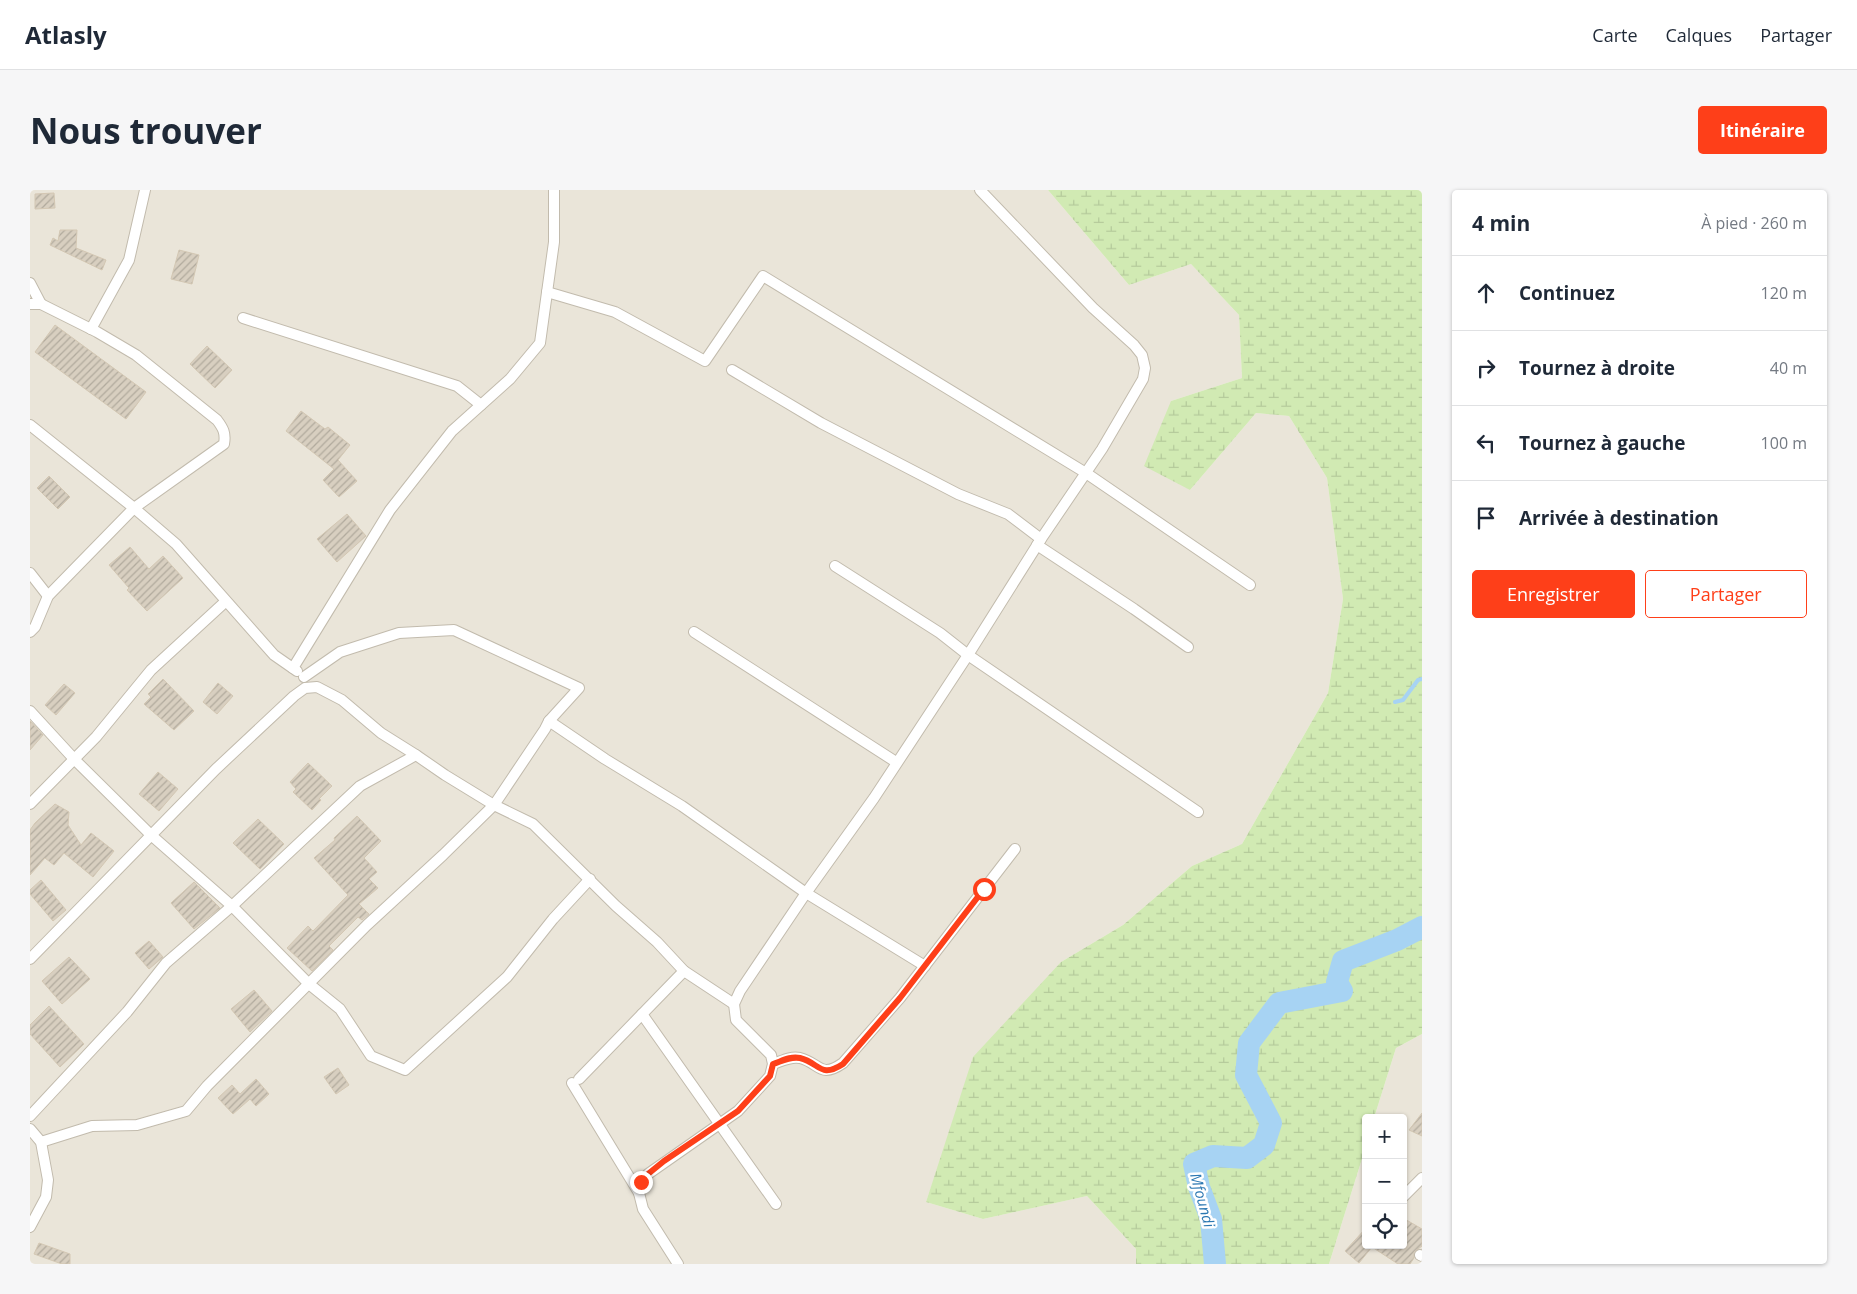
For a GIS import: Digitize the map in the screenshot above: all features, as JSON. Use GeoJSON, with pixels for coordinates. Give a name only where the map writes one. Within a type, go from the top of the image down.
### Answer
{"type":"FeatureCollection","features":[{"type":"Feature","properties":{"kind":"street"},"geometry":{"type":"LineString","coordinates":[[91,328],[129,260],[145,190]]}},
{"type":"Feature","properties":{"kind":"street"},"geometry":{"type":"LineString","coordinates":[[293,668],[390,510],[452,431],[510,379],[540,343],[554,242],[554,190]]}},
{"type":"Feature","properties":{"kind":"street"},"geometry":{"type":"LineString","coordinates":[[639,1193],[641,1182],[648,1174],[738,1111],[770,1076],[773,1064],[771,1055],[736,1020],[734,1004],[740,991],[806,893],[874,798],[968,655],[1039,542],[1102,449],[1143,379],[1145,368],[1142,355],[1134,345],[1093,308],[980,190]]}},
{"type":"Feature","properties":{"kind":"street"},"geometry":{"type":"LineString","coordinates":[[547,292],[615,312],[705,361],[763,276],[1086,473],[1250,585]]}},
{"type":"Feature","properties":{"kind":"street"},"geometry":{"type":"LineString","coordinates":[[30,284],[41,304]]}},
{"type":"Feature","properties":{"kind":"street"},"geometry":{"type":"LineString","coordinates":[[30,304],[41,304],[91,328],[136,355],[217,420],[223,427],[226,436],[224,444],[134,508],[48,596],[35,627],[30,632]]}},
{"type":"Feature","properties":{"kind":"street"},"geometry":{"type":"LineString","coordinates":[[243,318],[457,386],[481,405]]}},
{"type":"Feature","properties":{"kind":"street"},"geometry":{"type":"LineString","coordinates":[[732,370],[838,432],[958,494],[1008,514],[1039,542],[1188,647]]}},
{"type":"Feature","properties":{"kind":"street"},"geometry":{"type":"LineString","coordinates":[[30,425],[176,544],[274,655],[317,687],[342,700],[382,733],[445,775],[494,805],[533,824],[616,906],[657,942],[684,971],[734,1004]]}},
{"type":"Feature","properties":{"kind":"street"},"geometry":{"type":"LineString","coordinates":[[835,566],[940,633],[968,655],[1198,812]]}},
{"type":"Feature","properties":{"kind":"street"},"geometry":{"type":"LineString","coordinates":[[30,573],[48,596]]}},
{"type":"Feature","properties":{"kind":"street"},"geometry":{"type":"LineString","coordinates":[[30,804],[75,760],[150,670],[226,602]]}},
{"type":"Feature","properties":{"kind":"street"},"geometry":{"type":"LineString","coordinates":[[41,1142],[92,1126],[137,1125],[186,1111],[207,1086],[368,924],[494,805],[546,729],[549,721],[579,688],[454,630],[399,633],[340,652],[304,677]]}},
{"type":"Feature","properties":{"kind":"street"},"geometry":{"type":"LineString","coordinates":[[694,632],[896,762]]}},
{"type":"Feature","properties":{"kind":"street"},"geometry":{"type":"LineString","coordinates":[[30,959],[216,769],[294,696],[305,688],[317,687]]}},
{"type":"Feature","properties":{"kind":"street"},"geometry":{"type":"LineString","coordinates":[[30,711],[75,760],[151,835],[232,906],[309,984],[340,1009],[371,1056],[405,1070],[507,977],[552,919],[590,879]]}},
{"type":"Feature","properties":{"kind":"street"},"geometry":{"type":"LineString","coordinates":[[549,721],[605,759],[682,806],[806,893],[925,966]]}},
{"type":"Feature","properties":{"kind":"street"},"geometry":{"type":"LineString","coordinates":[[30,1116],[127,1012],[166,963],[232,906],[360,786],[416,755]]}},
{"type":"Feature","properties":{"kind":"street"},"geometry":{"type":"LineString","coordinates":[[773,1064],[788,1058],[800,1058],[823,1070],[834,1070],[843,1064],[925,966],[1015,849]]}},
{"type":"Feature","properties":{"kind":"street"},"geometry":{"type":"LineString","coordinates":[[678,1264],[643,1209],[639,1193],[575,1081],[684,971]]}},
{"type":"Feature","properties":{"kind":"street"},"geometry":{"type":"LineString","coordinates":[[642,1014],[776,1204]]}},
{"type":"Feature","properties":{"kind":"street"},"geometry":{"type":"LineString","coordinates":[[30,1129],[41,1142],[48,1180],[46,1197],[30,1228]]}},
{"type":"Feature","properties":{"kind":"street"},"geometry":{"type":"LineString","coordinates":[[1407,1193],[1422,1178]]}},
{"type":"Feature","properties":{"kind":"shaded area"},"geometry":{"type":"Polygon","coordinates":[[[30,190],[1048,190],[1129,285],[1191,264],[1239,315],[1242,378],[1171,401],[1190,490],[1256,413],[1289,416],[1327,478],[1343,599],[1328,693],[1242,844],[1192,866],[1123,925],[1061,962],[946,1145],[926,1202],[983,1219],[1087,1196],[1136,1249],[1136,1264],[30,1264],[30,190]]]}},
{"type":"Feature","properties":{"kind":"shaded area"},"geometry":{"type":"Polygon","coordinates":[[[1422,1034],[1422,1264],[1329,1264],[1362,1159],[1362,1249],[1407,1249],[1407,1114],[1375,1114],[1396,1048],[1422,1034]]]}},
{"type":"Feature","properties":{"kind":"green space"},"geometry":{"type":"Polygon","coordinates":[[[1048,190],[1422,190],[1422,1034],[1396,1048],[1375,1114],[1362,1114],[1362,1159],[1329,1264],[1136,1264],[1136,1249],[1087,1196],[983,1219],[926,1202],[973,1057],[1061,962],[1123,925],[1192,866],[1242,844],[1328,693],[1343,599],[1327,478],[1289,416],[1256,413],[1190,490],[1144,466],[1171,401],[1242,378],[1239,315],[1191,264],[1129,285],[1048,190]]]}},
{"type":"Feature","properties":{"kind":"building"},"geometry":{"type":"Polygon","coordinates":[[[54,193],[55,208],[35,209],[35,194],[54,193]]]}},
{"type":"Feature","properties":{"kind":"building"},"geometry":{"type":"Polygon","coordinates":[[[60,230],[77,230],[76,248],[106,260],[102,270],[50,245],[53,238],[58,241],[60,230]]]}},
{"type":"Feature","properties":{"kind":"building"},"geometry":{"type":"Polygon","coordinates":[[[179,250],[199,255],[192,284],[171,279],[179,250]]]}},
{"type":"Feature","properties":{"kind":"building"},"geometry":{"type":"Polygon","coordinates":[[[55,325],[146,392],[126,419],[35,352],[55,325]]]}},
{"type":"Feature","properties":{"kind":"building"},"geometry":{"type":"Polygon","coordinates":[[[207,346],[232,370],[215,388],[190,364],[207,346]]]}},
{"type":"Feature","properties":{"kind":"building"},"geometry":{"type":"Polygon","coordinates":[[[301,411],[325,429],[328,427],[350,445],[338,460],[357,481],[339,497],[323,480],[334,469],[286,431],[301,411]]]}},
{"type":"Feature","properties":{"kind":"building"},"geometry":{"type":"Polygon","coordinates":[[[49,476],[70,497],[58,509],[37,488],[49,476]]]}},
{"type":"Feature","properties":{"kind":"building"},"geometry":{"type":"Polygon","coordinates":[[[347,514],[366,536],[337,562],[317,539],[347,514]]]}},
{"type":"Feature","properties":{"kind":"building"},"geometry":{"type":"Polygon","coordinates":[[[130,547],[149,569],[163,556],[183,578],[147,611],[127,590],[129,588],[109,565],[130,547]]]}},
{"type":"Feature","properties":{"kind":"building"},"geometry":{"type":"Polygon","coordinates":[[[163,679],[194,711],[174,730],[144,704],[151,697],[148,694],[163,679]]]}},
{"type":"Feature","properties":{"kind":"building"},"geometry":{"type":"Polygon","coordinates":[[[218,683],[233,696],[217,714],[203,702],[218,683]]]}},
{"type":"Feature","properties":{"kind":"building"},"geometry":{"type":"Polygon","coordinates":[[[64,684],[75,693],[56,715],[45,705],[64,684]]]}},
{"type":"Feature","properties":{"kind":"building"},"geometry":{"type":"Polygon","coordinates":[[[30,721],[43,735],[30,750],[30,721]]]}},
{"type":"Feature","properties":{"kind":"building"},"geometry":{"type":"Polygon","coordinates":[[[308,763],[332,786],[319,799],[321,800],[312,810],[293,792],[296,789],[290,782],[308,763]]]}},
{"type":"Feature","properties":{"kind":"building"},"geometry":{"type":"Polygon","coordinates":[[[158,772],[178,789],[159,811],[139,794],[158,772]]]}},
{"type":"Feature","properties":{"kind":"building"},"geometry":{"type":"Polygon","coordinates":[[[55,804],[69,812],[68,825],[81,845],[91,833],[114,851],[93,877],[64,853],[54,865],[45,858],[30,875],[30,830],[55,804]]]}},
{"type":"Feature","properties":{"kind":"building"},"geometry":{"type":"Polygon","coordinates":[[[357,816],[381,841],[364,858],[377,872],[369,879],[378,888],[359,904],[369,914],[362,920],[358,917],[329,946],[333,950],[312,971],[287,948],[308,926],[313,931],[348,895],[314,858],[335,840],[334,838],[357,816]]]}},
{"type":"Feature","properties":{"kind":"building"},"geometry":{"type":"Polygon","coordinates":[[[258,819],[284,844],[260,869],[233,843],[258,819]]]}},
{"type":"Feature","properties":{"kind":"building"},"geometry":{"type":"Polygon","coordinates":[[[41,880],[66,910],[53,921],[30,894],[30,890],[41,880]]]}},
{"type":"Feature","properties":{"kind":"building"},"geometry":{"type":"Polygon","coordinates":[[[194,882],[220,908],[194,929],[171,903],[194,882]]]}},
{"type":"Feature","properties":{"kind":"building"},"geometry":{"type":"Polygon","coordinates":[[[149,941],[163,957],[149,969],[135,953],[149,941]]]}},
{"type":"Feature","properties":{"kind":"building"},"geometry":{"type":"Polygon","coordinates":[[[69,957],[90,979],[62,1004],[42,981],[69,957]]]}},
{"type":"Feature","properties":{"kind":"building"},"geometry":{"type":"Polygon","coordinates":[[[254,990],[272,1011],[250,1032],[231,1009],[254,990]]]}},
{"type":"Feature","properties":{"kind":"building"},"geometry":{"type":"Polygon","coordinates":[[[49,1006],[84,1044],[60,1067],[30,1034],[30,1025],[49,1006]]]}},
{"type":"Feature","properties":{"kind":"building"},"geometry":{"type":"Polygon","coordinates":[[[338,1068],[349,1085],[336,1094],[324,1077],[338,1068]]]}},
{"type":"Feature","properties":{"kind":"building"},"geometry":{"type":"Polygon","coordinates":[[[256,1079],[269,1094],[256,1106],[250,1099],[233,1114],[218,1098],[232,1085],[240,1094],[256,1079]]]}},
{"type":"Feature","properties":{"kind":"building"},"geometry":{"type":"Polygon","coordinates":[[[1422,1113],[1422,1136],[1409,1130],[1422,1113]]]}},
{"type":"Feature","properties":{"kind":"building"},"geometry":{"type":"Polygon","coordinates":[[[1407,1220],[1422,1229],[1422,1246],[1414,1252],[1414,1258],[1410,1264],[1398,1264],[1375,1249],[1407,1249],[1407,1220]]]}},
{"type":"Feature","properties":{"kind":"building"},"geometry":{"type":"Polygon","coordinates":[[[1362,1232],[1362,1249],[1370,1249],[1359,1263],[1345,1251],[1362,1232]]]}},
{"type":"Feature","properties":{"kind":"building"},"geometry":{"type":"Polygon","coordinates":[[[39,1243],[70,1254],[70,1264],[62,1264],[34,1254],[39,1243]]]}},
{"type":"Feature","properties":{"kind":"waterway"},"geometry":{"type":"LineString","coordinates":[[1395,702],[1403,700],[1418,680],[1422,679]]}},
{"type":"Feature","properties":{"kind":"waterway","name":"Mfoundi"},"geometry":{"type":"LineString","coordinates":[[1215,1264],[1211,1219],[1199,1187],[1194,1164],[1213,1156],[1247,1158],[1264,1145],[1271,1123],[1246,1075],[1249,1043],[1279,1003],[1342,991],[1337,982],[1343,961],[1397,940],[1422,927]]}},
{"type":"Feature","properties":{"kind":"route"},"geometry":{"type":"LineString","coordinates":[[641,1182],[664,1161],[738,1111],[770,1076],[773,1064],[788,1058],[800,1058],[823,1070],[834,1070],[843,1064],[900,998],[984,889]]}}]}
